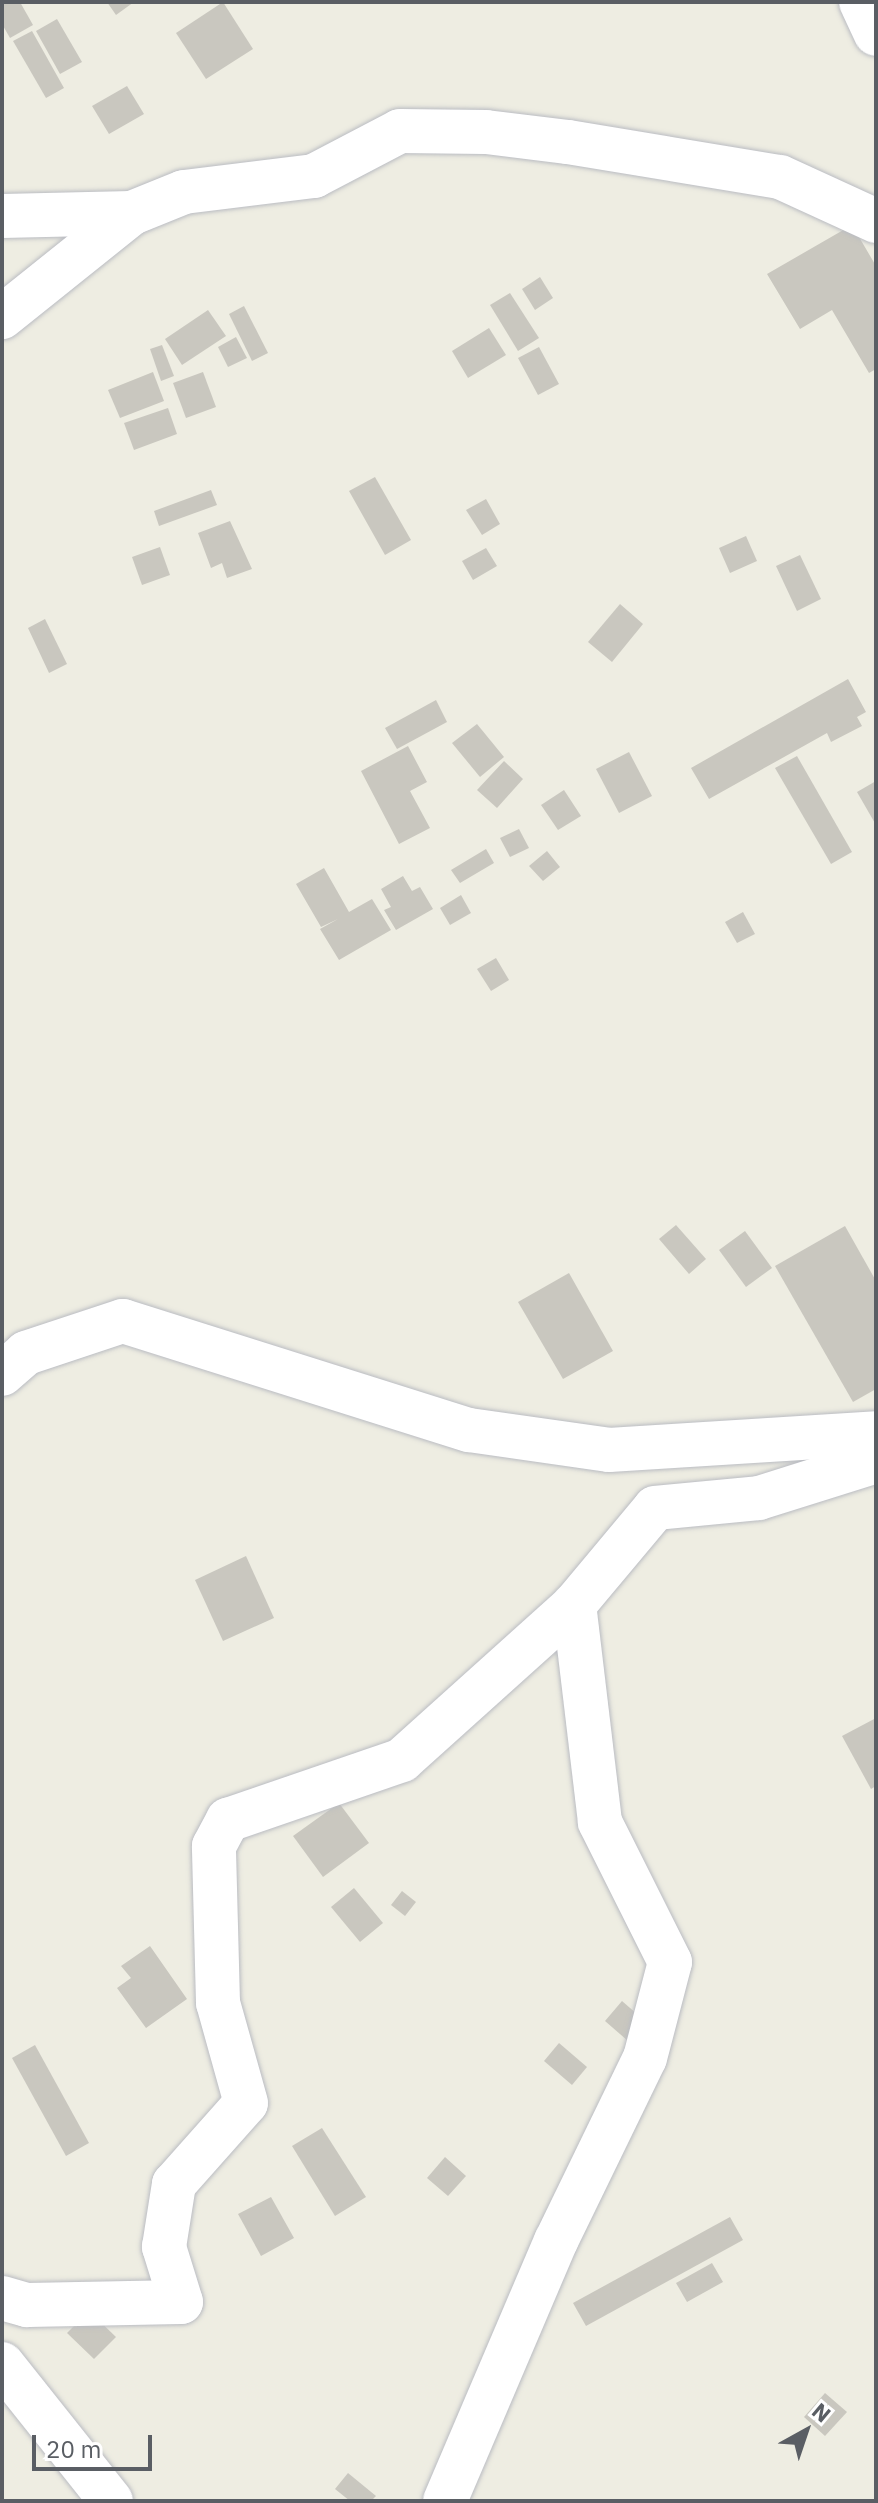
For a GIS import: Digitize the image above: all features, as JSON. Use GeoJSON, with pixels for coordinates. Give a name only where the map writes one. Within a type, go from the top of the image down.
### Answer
{"type":"FeatureCollection","features":[{"type":"Feature","properties":{"kind":"street"},"geometry":{"type":"LineString","coordinates":[[861,2],[876,34]]}},
{"type":"Feature","properties":{"kind":"street"},"geometry":{"type":"LineString","coordinates":[[2,317],[132,213],[184,192],[314,176],[400,131],[486,132],[568,142],[780,177],[876,221]]}},
{"type":"Feature","properties":{"kind":"street"},"geometry":{"type":"LineString","coordinates":[[2,216],[132,213]]}},
{"type":"Feature","properties":{"kind":"street"},"geometry":{"type":"LineString","coordinates":[[2,1374],[26,1353],[123,1321],[485,1432],[609,1450],[876,1433]]}},
{"type":"Feature","properties":{"kind":"street"},"geometry":{"type":"LineString","coordinates":[[2,2298],[27,2305],[181,2302],[164,2247],[174,2184],[246,2103],[218,2003],[214,1846],[228,1820],[402,1760],[574,1605],[655,1508],[759,1498],[876,1461]]}},
{"type":"Feature","properties":{"kind":"street"},"geometry":{"type":"LineString","coordinates":[[445,2501],[556,2241],[645,2058],[670,1962],[600,1822],[574,1605]]}},
{"type":"Feature","properties":{"kind":"street"},"geometry":{"type":"LineString","coordinates":[[2,2364],[111,2501]]}},
{"type":"Feature","properties":{"kind":"building"},"geometry":{"type":"Polygon","coordinates":[[[2,2],[20,2],[33,25],[10,38],[2,24],[2,2]]]}},
{"type":"Feature","properties":{"kind":"building"},"geometry":{"type":"Polygon","coordinates":[[[107,2],[134,2],[116,15],[107,2]]]}},
{"type":"Feature","properties":{"kind":"building"},"geometry":{"type":"Polygon","coordinates":[[[223,2],[253,49],[206,79],[176,33],[223,2]]]}},
{"type":"Feature","properties":{"kind":"building"},"geometry":{"type":"Polygon","coordinates":[[[57,19],[82,62],[60,74],[36,31],[57,19]]]}},
{"type":"Feature","properties":{"kind":"building"},"geometry":{"type":"Polygon","coordinates":[[[32,31],[64,88],[46,98],[13,41],[32,31]]]}},
{"type":"Feature","properties":{"kind":"building"},"geometry":{"type":"Polygon","coordinates":[[[127,86],[144,114],[109,134],[92,106],[127,86]]]}},
{"type":"Feature","properties":{"kind":"building"},"geometry":{"type":"Polygon","coordinates":[[[852,225],[876,266],[876,369],[869,373],[832,310],[800,329],[767,274],[852,225]]]}},
{"type":"Feature","properties":{"kind":"building"},"geometry":{"type":"Polygon","coordinates":[[[540,277],[553,298],[535,310],[522,289],[540,277]]]}},
{"type":"Feature","properties":{"kind":"building"},"geometry":{"type":"Polygon","coordinates":[[[510,293],[539,338],[518,351],[490,305],[510,293]]]}},
{"type":"Feature","properties":{"kind":"building"},"geometry":{"type":"Polygon","coordinates":[[[244,306],[268,353],[252,361],[229,314],[244,306]]]}},
{"type":"Feature","properties":{"kind":"building"},"geometry":{"type":"Polygon","coordinates":[[[208,310],[226,336],[182,365],[165,339],[208,310]]]}},
{"type":"Feature","properties":{"kind":"building"},"geometry":{"type":"Polygon","coordinates":[[[489,328],[506,355],[468,378],[452,351],[489,328]]]}},
{"type":"Feature","properties":{"kind":"building"},"geometry":{"type":"Polygon","coordinates":[[[236,337],[247,358],[228,367],[218,347],[236,337]]]}},
{"type":"Feature","properties":{"kind":"building"},"geometry":{"type":"Polygon","coordinates":[[[162,345],[174,376],[161,381],[150,349],[162,345]]]}},
{"type":"Feature","properties":{"kind":"building"},"geometry":{"type":"Polygon","coordinates":[[[539,347],[559,384],[538,395],[518,358],[539,347]]]}},
{"type":"Feature","properties":{"kind":"building"},"geometry":{"type":"Polygon","coordinates":[[[153,372],[164,401],[120,418],[108,390],[153,372]]]}},
{"type":"Feature","properties":{"kind":"building"},"geometry":{"type":"Polygon","coordinates":[[[203,372],[216,407],[186,418],[173,383],[203,372]]]}},
{"type":"Feature","properties":{"kind":"building"},"geometry":{"type":"Polygon","coordinates":[[[168,408],[177,434],[134,450],[124,423],[168,408]]]}},
{"type":"Feature","properties":{"kind":"building"},"geometry":{"type":"Polygon","coordinates":[[[375,477],[411,540],[385,555],[349,491],[375,477]]]}},
{"type":"Feature","properties":{"kind":"building"},"geometry":{"type":"Polygon","coordinates":[[[211,490],[217,505],[159,526],[154,511],[211,490]]]}},
{"type":"Feature","properties":{"kind":"building"},"geometry":{"type":"Polygon","coordinates":[[[486,499],[500,524],[482,535],[466,510],[486,499]]]}},
{"type":"Feature","properties":{"kind":"building"},"geometry":{"type":"Polygon","coordinates":[[[230,521],[252,569],[227,578],[222,563],[211,568],[198,533],[230,521]]]}},
{"type":"Feature","properties":{"kind":"building"},"geometry":{"type":"Polygon","coordinates":[[[746,536],[757,561],[730,573],[719,548],[746,536]]]}},
{"type":"Feature","properties":{"kind":"building"},"geometry":{"type":"Polygon","coordinates":[[[160,547],[170,575],[142,585],[132,557],[160,547]]]}},
{"type":"Feature","properties":{"kind":"building"},"geometry":{"type":"Polygon","coordinates":[[[486,548],[497,566],[473,580],[462,561],[486,548]]]}},
{"type":"Feature","properties":{"kind":"building"},"geometry":{"type":"Polygon","coordinates":[[[800,555],[821,599],[797,611],[776,566],[800,555]]]}},
{"type":"Feature","properties":{"kind":"building"},"geometry":{"type":"Polygon","coordinates":[[[620,604],[643,624],[612,662],[588,642],[620,604]]]}},
{"type":"Feature","properties":{"kind":"building"},"geometry":{"type":"Polygon","coordinates":[[[45,619],[67,664],[49,673],[28,628],[45,619]]]}},
{"type":"Feature","properties":{"kind":"building"},"geometry":{"type":"Polygon","coordinates":[[[848,679],[866,712],[857,717],[862,726],[831,742],[827,733],[709,799],[691,768],[848,679]]]}},
{"type":"Feature","properties":{"kind":"building"},"geometry":{"type":"Polygon","coordinates":[[[436,700],[447,722],[397,749],[385,728],[436,700]]]}},
{"type":"Feature","properties":{"kind":"building"},"geometry":{"type":"Polygon","coordinates":[[[477,724],[504,757],[480,777],[452,743],[477,724]]]}},
{"type":"Feature","properties":{"kind":"building"},"geometry":{"type":"Polygon","coordinates":[[[408,746],[427,782],[410,791],[430,828],[399,844],[361,771],[408,746]]]}},
{"type":"Feature","properties":{"kind":"building"},"geometry":{"type":"Polygon","coordinates":[[[629,752],[652,796],[619,813],[596,769],[629,752]]]}},
{"type":"Feature","properties":{"kind":"building"},"geometry":{"type":"Polygon","coordinates":[[[797,756],[852,852],[831,864],[775,768],[797,756]]]}},
{"type":"Feature","properties":{"kind":"building"},"geometry":{"type":"Polygon","coordinates":[[[504,761],[523,779],[497,808],[477,790],[504,761]]]}},
{"type":"Feature","properties":{"kind":"building"},"geometry":{"type":"Polygon","coordinates":[[[876,781],[876,825],[857,792],[876,781]]]}},
{"type":"Feature","properties":{"kind":"building"},"geometry":{"type":"Polygon","coordinates":[[[564,790],[581,816],[558,830],[541,805],[564,790]]]}},
{"type":"Feature","properties":{"kind":"building"},"geometry":{"type":"Polygon","coordinates":[[[519,829],[529,848],[510,857],[500,838],[519,829]]]}},
{"type":"Feature","properties":{"kind":"building"},"geometry":{"type":"Polygon","coordinates":[[[486,849],[494,863],[460,883],[451,870],[486,849]]]}},
{"type":"Feature","properties":{"kind":"building"},"geometry":{"type":"Polygon","coordinates":[[[547,851],[560,867],[543,881],[529,866],[547,851]]]}},
{"type":"Feature","properties":{"kind":"building"},"geometry":{"type":"Polygon","coordinates":[[[324,868],[349,912],[372,899],[391,930],[339,960],[320,929],[338,919],[321,927],[296,884],[324,868]]]}},
{"type":"Feature","properties":{"kind":"building"},"geometry":{"type":"Polygon","coordinates":[[[403,876],[412,891],[420,887],[433,909],[396,930],[384,910],[391,907],[381,889],[403,876]]]}},
{"type":"Feature","properties":{"kind":"building"},"geometry":{"type":"Polygon","coordinates":[[[461,895],[471,913],[450,925],[440,908],[461,895]]]}},
{"type":"Feature","properties":{"kind":"building"},"geometry":{"type":"Polygon","coordinates":[[[743,912],[755,934],[737,943],[725,922],[743,912]]]}},
{"type":"Feature","properties":{"kind":"building"},"geometry":{"type":"Polygon","coordinates":[[[496,958],[509,980],[491,991],[477,969],[496,958]]]}},
{"type":"Feature","properties":{"kind":"building"},"geometry":{"type":"Polygon","coordinates":[[[676,1225],[706,1259],[689,1274],[659,1239],[676,1225]]]}},
{"type":"Feature","properties":{"kind":"building"},"geometry":{"type":"Polygon","coordinates":[[[845,1226],[876,1281],[876,1389],[853,1402],[775,1266],[845,1226]]]}},
{"type":"Feature","properties":{"kind":"building"},"geometry":{"type":"Polygon","coordinates":[[[745,1231],[772,1268],[746,1287],[719,1250],[745,1231]]]}},
{"type":"Feature","properties":{"kind":"building"},"geometry":{"type":"Polygon","coordinates":[[[569,1273],[613,1351],[563,1379],[518,1302],[569,1273]]]}},
{"type":"Feature","properties":{"kind":"building"},"geometry":{"type":"Polygon","coordinates":[[[246,1556],[274,1618],[223,1641],[195,1580],[246,1556]]]}},
{"type":"Feature","properties":{"kind":"building"},"geometry":{"type":"Polygon","coordinates":[[[876,1718],[876,1786],[871,1789],[842,1736],[876,1718]]]}},
{"type":"Feature","properties":{"kind":"building"},"geometry":{"type":"Polygon","coordinates":[[[339,1803],[369,1843],[323,1877],[293,1836],[339,1803]]]}},
{"type":"Feature","properties":{"kind":"building"},"geometry":{"type":"Polygon","coordinates":[[[354,1888],[383,1923],[360,1942],[331,1907],[354,1888]]]}},
{"type":"Feature","properties":{"kind":"building"},"geometry":{"type":"Polygon","coordinates":[[[402,1891],[416,1902],[405,1916],[391,1905],[402,1891]]]}},
{"type":"Feature","properties":{"kind":"building"},"geometry":{"type":"Polygon","coordinates":[[[150,1946],[187,1999],[146,2028],[117,1988],[131,1978],[121,1966],[150,1946]]]}},
{"type":"Feature","properties":{"kind":"building"},"geometry":{"type":"Polygon","coordinates":[[[622,2001],[645,2021],[628,2041],[605,2021],[622,2001]]]}},
{"type":"Feature","properties":{"kind":"building"},"geometry":{"type":"Polygon","coordinates":[[[559,2043],[587,2067],[572,2085],[544,2061],[559,2043]]]}},
{"type":"Feature","properties":{"kind":"building"},"geometry":{"type":"Polygon","coordinates":[[[35,2045],[89,2143],[66,2156],[12,2058],[35,2045]]]}},
{"type":"Feature","properties":{"kind":"building"},"geometry":{"type":"Polygon","coordinates":[[[322,2128],[366,2197],[335,2216],[292,2146],[322,2128]]]}},
{"type":"Feature","properties":{"kind":"building"},"geometry":{"type":"Polygon","coordinates":[[[445,2157],[466,2176],[448,2196],[427,2178],[445,2157]]]}},
{"type":"Feature","properties":{"kind":"building"},"geometry":{"type":"Polygon","coordinates":[[[271,2197],[294,2238],[261,2256],[238,2214],[271,2197]]]}},
{"type":"Feature","properties":{"kind":"building"},"geometry":{"type":"Polygon","coordinates":[[[730,2217],[743,2240],[586,2326],[573,2303],[730,2217]]]}},
{"type":"Feature","properties":{"kind":"building"},"geometry":{"type":"Polygon","coordinates":[[[712,2263],[723,2282],[687,2302],[676,2283],[712,2263]]]}},
{"type":"Feature","properties":{"kind":"building"},"geometry":{"type":"Polygon","coordinates":[[[89,2311],[116,2337],[94,2359],[67,2333],[89,2311]]]}},
{"type":"Feature","properties":{"kind":"building"},"geometry":{"type":"Polygon","coordinates":[[[825,2393],[847,2412],[825,2436],[804,2417],[825,2393]]]}},
{"type":"Feature","properties":{"kind":"building"},"geometry":{"type":"Polygon","coordinates":[[[348,2473],[376,2496],[371,2501],[350,2501],[335,2489],[348,2473]]]}}]}
